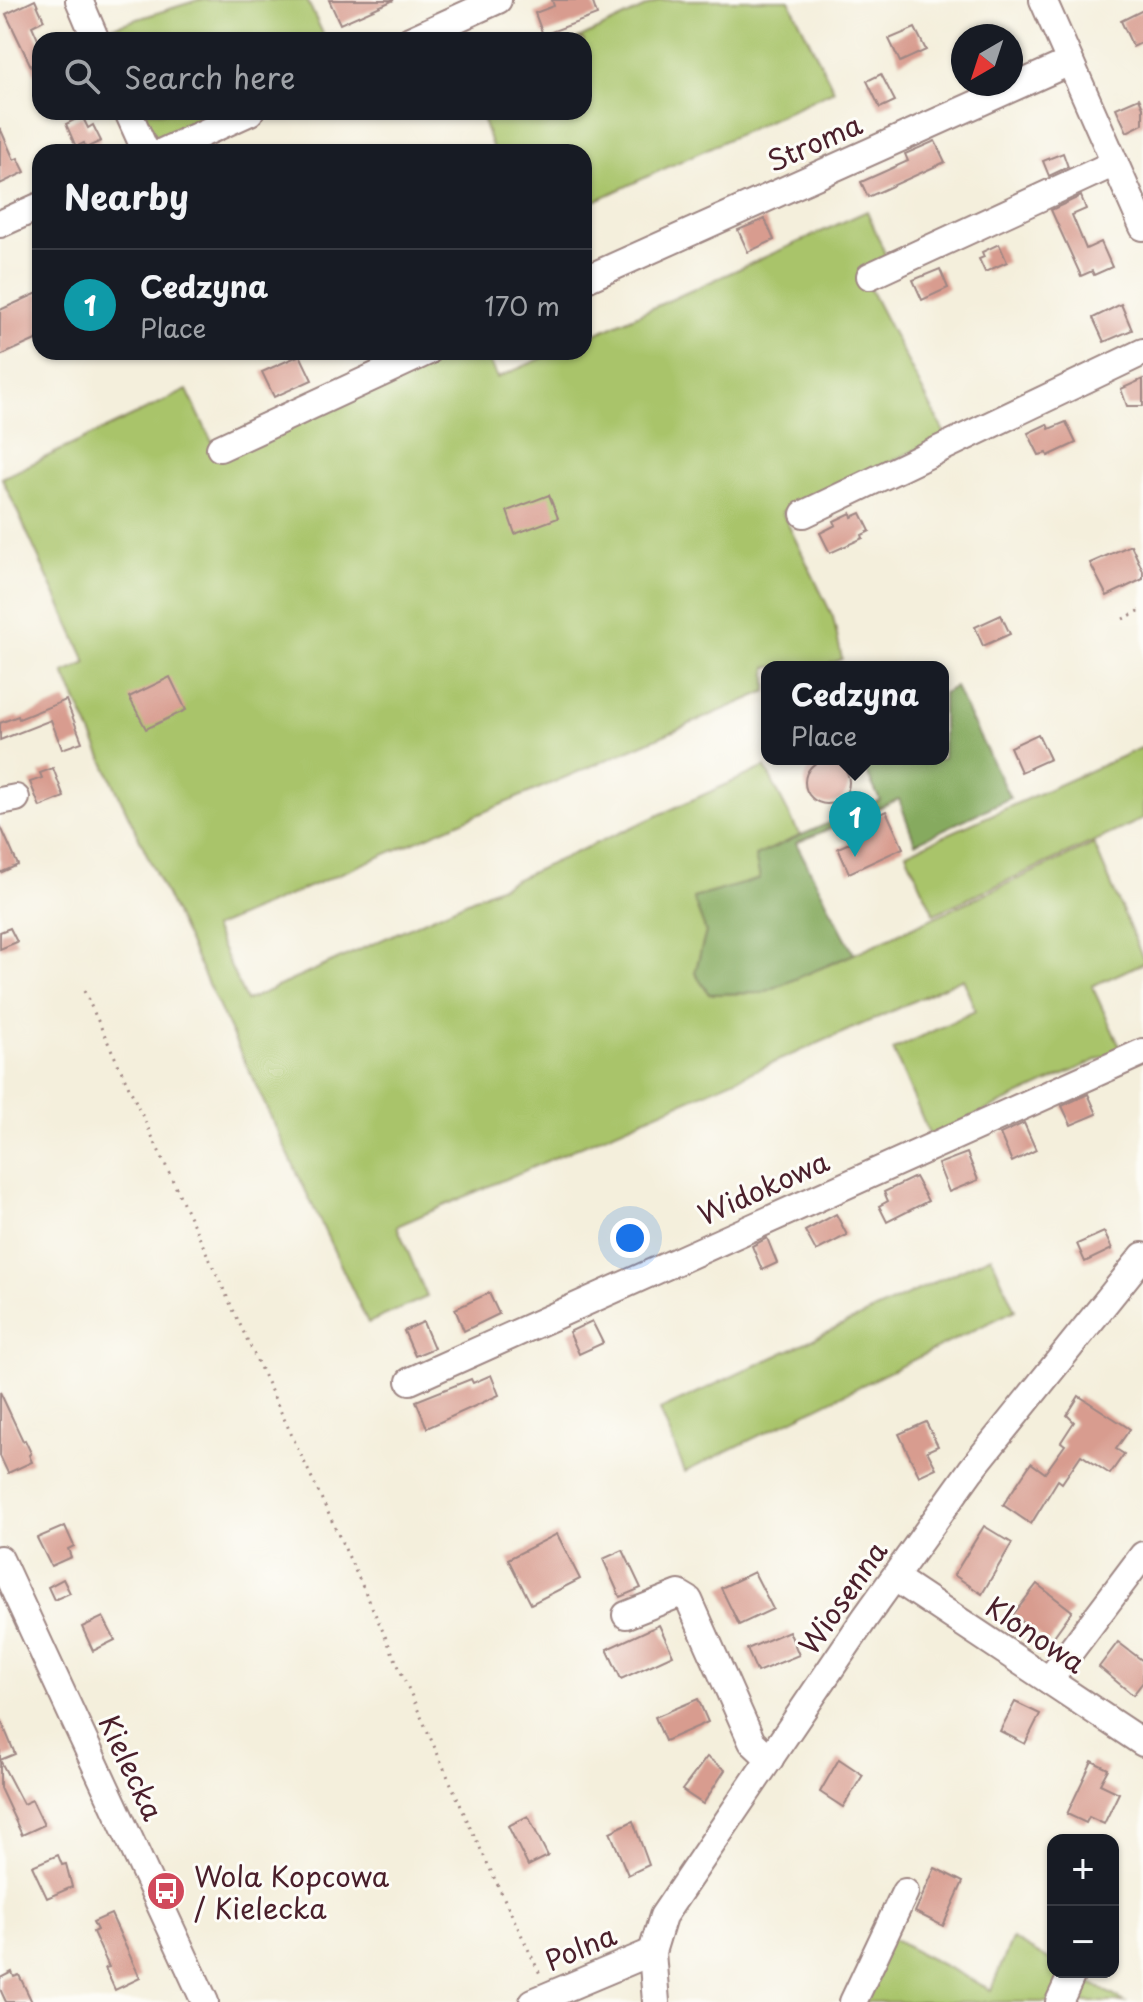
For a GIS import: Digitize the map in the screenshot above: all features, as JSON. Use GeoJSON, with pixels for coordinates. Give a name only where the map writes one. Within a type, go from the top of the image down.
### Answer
{"type":"FeatureCollection","features":[{"type":"Feature","properties":{"kind":"street"},"geometry":{"type":"LineString","coordinates":[[79,0],[93,32]]}},
{"type":"Feature","properties":{"kind":"street"},"geometry":{"type":"LineString","coordinates":[[428,32],[498,0]]}},
{"type":"Feature","properties":{"kind":"street"},"geometry":{"type":"LineString","coordinates":[[1043,0],[1143,227]]}},
{"type":"Feature","properties":{"kind":"street","name":"Stroma"},"geometry":{"type":"LineString","coordinates":[[592,276],[1070,62]]}},
{"type":"Feature","properties":{"kind":"street"},"geometry":{"type":"LineString","coordinates":[[132,120],[142,144]]}},
{"type":"Feature","properties":{"kind":"street"},"geometry":{"type":"LineString","coordinates":[[180,144],[232,120]]}},
{"type":"Feature","properties":{"kind":"street"},"geometry":{"type":"LineString","coordinates":[[870,276],[1115,163]]}},
{"type":"Feature","properties":{"kind":"street"},"geometry":{"type":"LineString","coordinates":[[0,224],[32,210]]}},
{"type":"Feature","properties":{"kind":"street"},"geometry":{"type":"LineString","coordinates":[[804,514],[1143,352]]}},
{"type":"Feature","properties":{"kind":"street"},"geometry":{"type":"LineString","coordinates":[[220,448],[410,360]]}},
{"type":"Feature","properties":{"kind":"street","name":"Widokowa"},"geometry":{"type":"LineString","coordinates":[[410,1381],[1143,1052]]}},
{"type":"Feature","properties":{"kind":"street","name":"Wiosenna"},"geometry":{"type":"LineString","coordinates":[[656,2002],[652,1952],[663,1916],[865,1618],[971,1470],[1143,1256]]}},
{"type":"Feature","properties":{"kind":"street"},"geometry":{"type":"LineString","coordinates":[[1049,1680],[1143,1555]]}},
{"type":"Feature","properties":{"kind":"street","name":"Kielecka"},"geometry":{"type":"LineString","coordinates":[[0,1559],[205,2002]]}},
{"type":"Feature","properties":{"kind":"street","name":"Klonowa"},"geometry":{"type":"LineString","coordinates":[[895,1578],[1143,1743]]}},
{"type":"Feature","properties":{"kind":"street"},"geometry":{"type":"LineString","coordinates":[[626,1615],[679,1594],[689,1600],[752,1742],[770,1759]]}},
{"type":"Feature","properties":{"kind":"street"},"geometry":{"type":"LineString","coordinates":[[853,2002],[905,1892]]}},
{"type":"Feature","properties":{"kind":"street","name":"Polna"},"geometry":{"type":"LineString","coordinates":[[542,1998],[652,1952]]}},
{"type":"Feature","properties":{"kind":"street"},"geometry":{"type":"LineString","coordinates":[[1059,2002],[1070,1978]]}},
{"type":"Feature","properties":{"kind":"path"},"geometry":{"type":"LineString","coordinates":[[1123,619],[1143,609]]}},
{"type":"Feature","properties":{"kind":"path"},"geometry":{"type":"LineString","coordinates":[[84,991],[368,1598],[472,1831],[542,1998]]}},
{"type":"Feature","properties":{"kind":"green space"},"geometry":{"type":"Polygon","coordinates":[[[198,0],[307,0],[322,32],[104,32],[198,0]]]}},
{"type":"Feature","properties":{"kind":"green space"},"geometry":{"type":"Polygon","coordinates":[[[660,0],[789,0],[834,90],[592,202],[592,144],[491,144],[483,120],[592,120],[592,32],[660,0]]]}},
{"type":"Feature","properties":{"kind":"green space"},"geometry":{"type":"Polygon","coordinates":[[[144,120],[206,120],[155,144],[144,120]]]}},
{"type":"Feature","properties":{"kind":"green space"},"geometry":{"type":"Polygon","coordinates":[[[867,211],[886,256],[860,270],[946,436],[782,512],[833,617],[842,659],[761,661],[761,694],[213,928],[246,1001],[765,767],[800,836],[756,856],[760,879],[706,932],[695,973],[709,994],[762,993],[1094,844],[1143,963],[1092,986],[1121,1049],[930,1136],[893,1050],[975,1011],[963,978],[397,1226],[427,1297],[368,1323],[64,673],[87,663],[2,478],[187,390],[212,442],[408,360],[489,360],[497,378],[538,360],[592,360],[592,335],[867,211]]]}},
{"type":"Feature","properties":{"kind":"green space"},"geometry":{"type":"Polygon","coordinates":[[[955,687],[1010,798],[915,843],[899,799],[796,843],[854,954],[762,993],[709,994],[695,973],[706,932],[693,898],[760,879],[755,856],[880,800],[863,765],[949,765],[949,690],[955,687]]]}},
{"type":"Feature","properties":{"kind":"green space"},"geometry":{"type":"Polygon","coordinates":[[[1143,747],[1143,819],[934,914],[906,853],[1143,747]]]}},
{"type":"Feature","properties":{"kind":"green space"},"geometry":{"type":"Polygon","coordinates":[[[991,1256],[1015,1310],[685,1472],[660,1410],[991,1256]]]}},
{"type":"Feature","properties":{"kind":"green space"},"geometry":{"type":"Polygon","coordinates":[[[884,1935],[991,1990],[1012,1939],[1047,1959],[1047,1978],[1082,1978],[1125,2002],[853,2002],[884,1935]]]}},
{"type":"Feature","properties":{"kind":"building"},"geometry":{"type":"Polygon","coordinates":[[[35,0],[44,20],[32,26],[35,32],[32,32],[32,68],[6,14],[35,0]]]}},
{"type":"Feature","properties":{"kind":"building"},"geometry":{"type":"Polygon","coordinates":[[[329,0],[394,0],[340,24],[329,0]]]}},
{"type":"Feature","properties":{"kind":"building"},"geometry":{"type":"Polygon","coordinates":[[[552,0],[592,0],[597,15],[551,32],[542,32],[535,13],[554,6],[552,0]]]}},
{"type":"Feature","properties":{"kind":"building"},"geometry":{"type":"Polygon","coordinates":[[[1143,10],[1143,42],[1133,47],[1121,21],[1143,10]]]}},
{"type":"Feature","properties":{"kind":"building"},"geometry":{"type":"Polygon","coordinates":[[[915,28],[926,50],[900,62],[889,39],[915,28]]]}},
{"type":"Feature","properties":{"kind":"building"},"geometry":{"type":"Polygon","coordinates":[[[881,74],[895,101],[880,108],[867,81],[881,74]]]}},
{"type":"Feature","properties":{"kind":"building"},"geometry":{"type":"Polygon","coordinates":[[[1139,98],[1143,107],[1143,124],[1127,132],[1116,108],[1139,98]]]}},
{"type":"Feature","properties":{"kind":"building"},"geometry":{"type":"Polygon","coordinates":[[[84,120],[88,128],[93,125],[101,141],[75,144],[66,124],[84,120]]]}},
{"type":"Feature","properties":{"kind":"building"},"geometry":{"type":"Polygon","coordinates":[[[0,128],[14,160],[18,158],[25,172],[0,184],[0,128]]]}},
{"type":"Feature","properties":{"kind":"building"},"geometry":{"type":"Polygon","coordinates":[[[935,141],[945,162],[868,197],[861,182],[908,161],[905,154],[935,141]]]}},
{"type":"Feature","properties":{"kind":"building"},"geometry":{"type":"Polygon","coordinates":[[[1063,153],[1068,167],[1049,176],[1043,161],[1063,153]]]}},
{"type":"Feature","properties":{"kind":"building"},"geometry":{"type":"Polygon","coordinates":[[[1081,196],[1086,209],[1072,215],[1086,249],[1101,242],[1112,267],[1094,275],[1092,271],[1081,276],[1051,210],[1081,196]]]}},
{"type":"Feature","properties":{"kind":"building"},"geometry":{"type":"Polygon","coordinates":[[[765,219],[774,240],[748,252],[738,230],[765,219]]]}},
{"type":"Feature","properties":{"kind":"building"},"geometry":{"type":"Polygon","coordinates":[[[999,244],[1007,262],[985,272],[979,259],[984,257],[982,252],[999,244]]]}},
{"type":"Feature","properties":{"kind":"building"},"geometry":{"type":"Polygon","coordinates":[[[940,269],[948,288],[922,300],[913,280],[940,269]]]}},
{"type":"Feature","properties":{"kind":"building"},"geometry":{"type":"Polygon","coordinates":[[[32,296],[32,342],[0,356],[0,310],[32,296]]]}},
{"type":"Feature","properties":{"kind":"building"},"geometry":{"type":"Polygon","coordinates":[[[1121,304],[1132,330],[1104,342],[1093,318],[1121,304]]]}},
{"type":"Feature","properties":{"kind":"building"},"geometry":{"type":"Polygon","coordinates":[[[289,360],[302,360],[312,380],[274,397],[262,372],[289,360]]]}},
{"type":"Feature","properties":{"kind":"building"},"geometry":{"type":"Polygon","coordinates":[[[1143,379],[1143,406],[1127,406],[1121,389],[1143,379]]]}},
{"type":"Feature","properties":{"kind":"building"},"geometry":{"type":"Polygon","coordinates":[[[1066,422],[1076,443],[1048,456],[1047,453],[1039,455],[1028,433],[1047,424],[1049,429],[1066,422]]]}},
{"type":"Feature","properties":{"kind":"building"},"geometry":{"type":"Polygon","coordinates":[[[549,495],[558,518],[515,534],[507,511],[549,495]]]}},
{"type":"Feature","properties":{"kind":"building"},"geometry":{"type":"Polygon","coordinates":[[[851,513],[852,517],[861,513],[870,531],[862,535],[863,538],[830,553],[820,533],[836,525],[834,521],[851,513]]]}},
{"type":"Feature","properties":{"kind":"building"},"geometry":{"type":"Polygon","coordinates":[[[1131,545],[1143,571],[1143,579],[1107,596],[1090,563],[1131,545]]]}},
{"type":"Feature","properties":{"kind":"building"},"geometry":{"type":"Polygon","coordinates":[[[1001,615],[1010,634],[983,646],[975,627],[1001,615]]]}},
{"type":"Feature","properties":{"kind":"building"},"geometry":{"type":"Polygon","coordinates":[[[170,677],[186,710],[146,729],[129,697],[170,677]]]}},
{"type":"Feature","properties":{"kind":"building"},"geometry":{"type":"Polygon","coordinates":[[[66,700],[82,742],[62,749],[51,720],[0,740],[0,723],[18,716],[19,719],[66,700]]]}},
{"type":"Feature","properties":{"kind":"building"},"geometry":{"type":"Polygon","coordinates":[[[1038,734],[1050,759],[1021,772],[1010,747],[1038,734]]]}},
{"type":"Feature","properties":{"kind":"building"},"geometry":{"type":"Polygon","coordinates":[[[812,765],[842,765],[848,773],[848,791],[836,803],[818,803],[806,791],[806,773],[812,765]]]}},
{"type":"Feature","properties":{"kind":"building"},"geometry":{"type":"Polygon","coordinates":[[[53,768],[64,797],[40,807],[30,782],[42,778],[40,773],[53,768]]]}},
{"type":"Feature","properties":{"kind":"building"},"geometry":{"type":"Polygon","coordinates":[[[886,811],[903,848],[849,873],[838,848],[852,842],[846,830],[886,811]]]}},
{"type":"Feature","properties":{"kind":"building"},"geometry":{"type":"Polygon","coordinates":[[[0,825],[18,865],[0,873],[0,825]]]}},
{"type":"Feature","properties":{"kind":"building"},"geometry":{"type":"Polygon","coordinates":[[[10,928],[17,942],[0,949],[0,932],[10,928]]]}},
{"type":"Feature","properties":{"kind":"building"},"geometry":{"type":"Polygon","coordinates":[[[1088,1094],[1097,1114],[1071,1125],[1062,1106],[1088,1094]]]}},
{"type":"Feature","properties":{"kind":"building"},"geometry":{"type":"Polygon","coordinates":[[[1024,1123],[1036,1150],[1012,1162],[1000,1134],[1024,1123]]]}},
{"type":"Feature","properties":{"kind":"building"},"geometry":{"type":"Polygon","coordinates":[[[967,1153],[978,1180],[949,1192],[938,1164],[967,1153]]]}},
{"type":"Feature","properties":{"kind":"building"},"geometry":{"type":"Polygon","coordinates":[[[915,1177],[928,1201],[887,1222],[879,1206],[888,1201],[884,1192],[915,1177]]]}},
{"type":"Feature","properties":{"kind":"building"},"geometry":{"type":"Polygon","coordinates":[[[836,1214],[847,1235],[816,1251],[805,1231],[836,1214]]]}},
{"type":"Feature","properties":{"kind":"building"},"geometry":{"type":"Polygon","coordinates":[[[1104,1232],[1112,1249],[1085,1262],[1077,1244],[1104,1232]]]}},
{"type":"Feature","properties":{"kind":"building"},"geometry":{"type":"Polygon","coordinates":[[[767,1238],[777,1263],[762,1270],[752,1246],[767,1238]]]}},
{"type":"Feature","properties":{"kind":"building"},"geometry":{"type":"Polygon","coordinates":[[[489,1293],[499,1314],[464,1331],[455,1309],[489,1293]]]}},
{"type":"Feature","properties":{"kind":"building"},"geometry":{"type":"Polygon","coordinates":[[[592,1321],[603,1343],[579,1354],[569,1332],[592,1321]]]}},
{"type":"Feature","properties":{"kind":"building"},"geometry":{"type":"Polygon","coordinates":[[[423,1322],[434,1348],[415,1356],[404,1331],[423,1322]]]}},
{"type":"Feature","properties":{"kind":"building"},"geometry":{"type":"Polygon","coordinates":[[[491,1375],[499,1395],[427,1428],[416,1401],[471,1379],[473,1383],[491,1375]]]}},
{"type":"Feature","properties":{"kind":"building"},"geometry":{"type":"Polygon","coordinates":[[[0,1392],[31,1453],[32,1462],[8,1473],[0,1456],[0,1392]]]}},
{"type":"Feature","properties":{"kind":"building"},"geometry":{"type":"Polygon","coordinates":[[[1079,1396],[1130,1429],[1116,1449],[1124,1454],[1110,1474],[1081,1455],[1062,1483],[1058,1480],[1031,1524],[1003,1505],[1031,1463],[1045,1473],[1065,1445],[1061,1442],[1074,1422],[1067,1415],[1079,1396]]]}},
{"type":"Feature","properties":{"kind":"building"},"geometry":{"type":"Polygon","coordinates":[[[926,1422],[938,1446],[927,1451],[936,1468],[919,1476],[899,1434],[926,1422]]]}},
{"type":"Feature","properties":{"kind":"building"},"geometry":{"type":"Polygon","coordinates":[[[65,1526],[74,1546],[68,1549],[71,1557],[51,1566],[37,1538],[65,1526]]]}},
{"type":"Feature","properties":{"kind":"building"},"geometry":{"type":"Polygon","coordinates":[[[984,1526],[1012,1543],[982,1594],[954,1575],[984,1526]]]}},
{"type":"Feature","properties":{"kind":"building"},"geometry":{"type":"Polygon","coordinates":[[[557,1534],[580,1579],[531,1604],[508,1559],[557,1534]]]}},
{"type":"Feature","properties":{"kind":"building"},"geometry":{"type":"Polygon","coordinates":[[[623,1550],[641,1588],[620,1597],[603,1559],[623,1550]]]}},
{"type":"Feature","properties":{"kind":"building"},"geometry":{"type":"Polygon","coordinates":[[[754,1572],[773,1609],[739,1625],[721,1588],[754,1572]]]}},
{"type":"Feature","properties":{"kind":"building"},"geometry":{"type":"Polygon","coordinates":[[[63,1579],[70,1593],[54,1600],[48,1587],[63,1579]]]}},
{"type":"Feature","properties":{"kind":"building"},"geometry":{"type":"Polygon","coordinates":[[[1037,1584],[1072,1611],[1049,1643],[1013,1615],[1037,1584]]]}},
{"type":"Feature","properties":{"kind":"building"},"geometry":{"type":"Polygon","coordinates":[[[103,1617],[115,1640],[93,1651],[82,1627],[103,1617]]]}},
{"type":"Feature","properties":{"kind":"building"},"geometry":{"type":"Polygon","coordinates":[[[659,1625],[673,1655],[621,1679],[607,1649],[659,1625]]]}},
{"type":"Feature","properties":{"kind":"building"},"geometry":{"type":"Polygon","coordinates":[[[789,1631],[799,1655],[757,1672],[747,1649],[789,1631]]]}},
{"type":"Feature","properties":{"kind":"building"},"geometry":{"type":"Polygon","coordinates":[[[1118,1642],[1143,1661],[1143,1682],[1133,1695],[1099,1667],[1118,1642]]]}},
{"type":"Feature","properties":{"kind":"building"},"geometry":{"type":"Polygon","coordinates":[[[698,1699],[708,1722],[665,1741],[655,1717],[698,1699]]]}},
{"type":"Feature","properties":{"kind":"building"},"geometry":{"type":"Polygon","coordinates":[[[1015,1702],[1040,1714],[1025,1744],[1000,1731],[1015,1702]]]}},
{"type":"Feature","properties":{"kind":"building"},"geometry":{"type":"Polygon","coordinates":[[[0,1718],[15,1754],[0,1760],[0,1718]]]}},
{"type":"Feature","properties":{"kind":"building"},"geometry":{"type":"Polygon","coordinates":[[[707,1757],[725,1770],[703,1804],[682,1790],[707,1757]]]}},
{"type":"Feature","properties":{"kind":"building"},"geometry":{"type":"Polygon","coordinates":[[[839,1759],[863,1775],[843,1807],[820,1792],[839,1759]]]}},
{"type":"Feature","properties":{"kind":"building"},"geometry":{"type":"Polygon","coordinates":[[[0,1760],[23,1804],[32,1800],[44,1825],[22,1835],[0,1788],[0,1760]]]}},
{"type":"Feature","properties":{"kind":"building"},"geometry":{"type":"Polygon","coordinates":[[[1092,1761],[1108,1769],[1100,1784],[1119,1793],[1104,1824],[1089,1817],[1086,1823],[1067,1814],[1092,1761]]]}},
{"type":"Feature","properties":{"kind":"building"},"geometry":{"type":"Polygon","coordinates":[[[528,1816],[548,1856],[528,1866],[508,1826],[528,1816]]]}},
{"type":"Feature","properties":{"kind":"building"},"geometry":{"type":"Polygon","coordinates":[[[633,1821],[649,1865],[628,1875],[610,1832],[633,1821]]]}},
{"type":"Feature","properties":{"kind":"building"},"geometry":{"type":"Polygon","coordinates":[[[58,1855],[62,1865],[66,1864],[72,1887],[47,1898],[32,1866],[58,1855]]]}},
{"type":"Feature","properties":{"kind":"building"},"geometry":{"type":"Polygon","coordinates":[[[935,1868],[963,1882],[943,1926],[915,1912],[935,1868]]]}},
{"type":"Feature","properties":{"kind":"building"},"geometry":{"type":"Polygon","coordinates":[[[111,1914],[140,1978],[115,1990],[105,1968],[109,1967],[93,1932],[97,1930],[93,1922],[111,1914]]]}},
{"type":"Feature","properties":{"kind":"building"},"geometry":{"type":"Polygon","coordinates":[[[12,1972],[14,1977],[19,1975],[32,2002],[6,2002],[0,1989],[0,1978],[12,1972]]]}},
{"type":"Feature","properties":{"kind":"place","name":"Cedzyna"},"geometry":{"type":"Point","coordinates":[855,857]}},
{"type":"Feature","properties":{"kind":"place","name":"Wola Kopcowa / Kielecka"},"geometry":{"type":"Point","coordinates":[166,1891]}}]}
